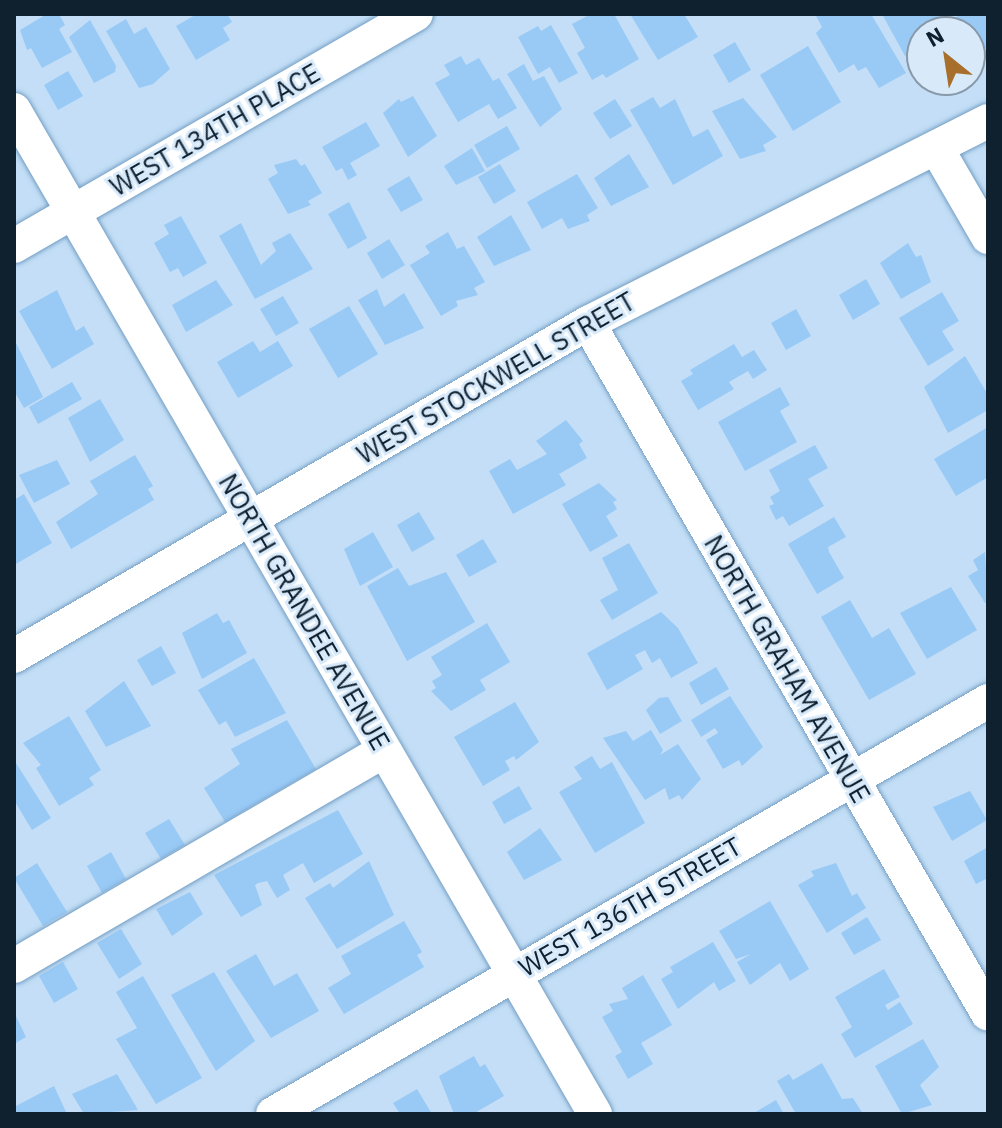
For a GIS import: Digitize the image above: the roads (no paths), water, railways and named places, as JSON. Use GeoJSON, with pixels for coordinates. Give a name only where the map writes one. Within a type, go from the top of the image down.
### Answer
{"type":"FeatureCollection","features":[{"type":"Feature","properties":{"kind":"street","name":"WEST 134TH PLACE"},"geometry":{"type":"LineString","coordinates":[[14,246],[416,14]]}},
{"type":"Feature","properties":{"kind":"street","name":"NORTH GRANDEE AVENUE"},"geometry":{"type":"LineString","coordinates":[[14,110],[595,1114]]}},
{"type":"Feature","properties":{"kind":"street","name":"WEST STOCKWELL STREET"},"geometry":{"type":"LineString","coordinates":[[14,656],[588,323],[988,121]]}},
{"type":"Feature","properties":{"kind":"street"},"geometry":{"type":"LineString","coordinates":[[937,149],[988,237]]}},
{"type":"Feature","properties":{"kind":"street","name":"NORTH GRAHAM AVENUE"},"geometry":{"type":"LineString","coordinates":[[588,323],[988,1014]]}},
{"type":"Feature","properties":{"kind":"street","name":"WEST 136TH STREET"},"geometry":{"type":"LineString","coordinates":[[273,1114],[988,701]]}},
{"type":"Feature","properties":{"kind":"street"},"geometry":{"type":"LineString","coordinates":[[14,966],[384,751]]}}]}
